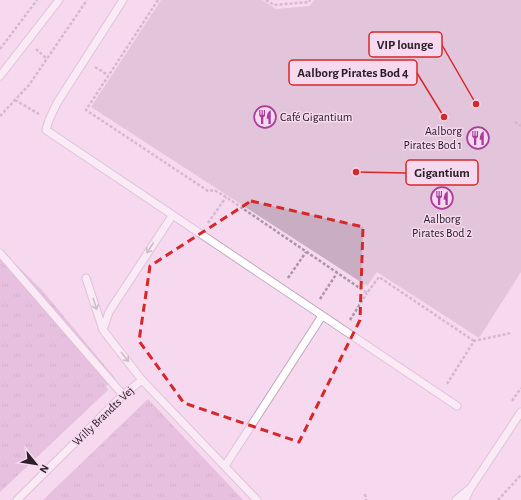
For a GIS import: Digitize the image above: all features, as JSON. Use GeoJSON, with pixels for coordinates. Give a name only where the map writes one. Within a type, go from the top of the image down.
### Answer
{"type":"FeatureCollection","features":[{"type":"Feature","properties":{"kind":"lane"},"geometry":{"type":"LineString","coordinates":[[0,76],[59,0]]}},
{"type":"Feature","properties":{"kind":"lane"},"geometry":{"type":"LineString","coordinates":[[123,0],[60,97],[46,130],[457,406]]}},
{"type":"Feature","properties":{"kind":"lane"},"geometry":{"type":"LineString","coordinates":[[103,330],[109,312],[172,216]]}},
{"type":"Feature","properties":{"kind":"lane"},"geometry":{"type":"LineString","coordinates":[[0,253],[123,395]]}},
{"type":"Feature","properties":{"kind":"lane"},"geometry":{"type":"LineString","coordinates":[[86,278],[103,330],[142,380]]}},
{"type":"Feature","properties":{"kind":"lane"},"geometry":{"type":"LineString","coordinates":[[225,466],[322,316]]}},
{"type":"Feature","properties":{"kind":"lane","name":"Willy Brandts Vej"},"geometry":{"type":"LineString","coordinates":[[17,500],[123,395],[142,380],[257,499]]}},
{"type":"Feature","properties":{"kind":"lane"},"geometry":{"type":"LineString","coordinates":[[465,500],[470,489],[521,412]]}},
{"type":"Feature","properties":{"kind":"lane"},"geometry":{"type":"LineString","coordinates":[[456,500],[470,489]]}},
{"type":"Feature","properties":{"kind":"path"},"geometry":{"type":"LineString","coordinates":[[0,49],[37,0]]}},
{"type":"Feature","properties":{"kind":"path"},"geometry":{"type":"LineString","coordinates":[[0,116],[30,85],[87,0]]}},
{"type":"Feature","properties":{"kind":"path"},"geometry":{"type":"LineString","coordinates":[[158,0],[86,110],[208,191],[214,190],[226,197],[367,294]]}},
{"type":"Feature","properties":{"kind":"path"},"geometry":{"type":"LineString","coordinates":[[266,0],[274,5],[309,2],[310,0]]}},
{"type":"Feature","properties":{"kind":"path"},"geometry":{"type":"LineString","coordinates":[[90,63],[108,75]]}},
{"type":"Feature","properties":{"kind":"path"},"geometry":{"type":"LineString","coordinates":[[15,100],[49,120]]}},
{"type":"Feature","properties":{"kind":"path"},"geometry":{"type":"LineString","coordinates":[[516,122],[521,126]]}},
{"type":"Feature","properties":{"kind":"path"},"geometry":{"type":"LineString","coordinates":[[208,223],[226,197]]}},
{"type":"Feature","properties":{"kind":"path"},"geometry":{"type":"LineString","coordinates":[[290,275],[306,252]]}},
{"type":"Feature","properties":{"kind":"path"},"geometry":{"type":"LineString","coordinates":[[322,296],[337,273]]}},
{"type":"Feature","properties":{"kind":"path"},"geometry":{"type":"LineString","coordinates":[[353,315],[379,277],[474,340],[511,333]]}},
{"type":"Feature","properties":{"kind":"path"},"geometry":{"type":"LineString","coordinates":[[448,382],[474,340]]}},
{"type":"Feature","properties":{"kind":"path"},"geometry":{"type":"LineString","coordinates":[[498,500],[521,475]]}},
{"type":"Feature","properties":{"kind":"path"},"geometry":{"type":"LineString","coordinates":[[365,494],[366,500]]}},
{"type":"Feature","properties":{"kind":"highlighted area"},"geometry":{"type":"Polygon","coordinates":[[[251,201],[363,227],[360,320],[299,442],[184,403],[139,341],[150,266],[251,201]]]}},
{"type":"Feature","properties":{"kind":"green space"},"geometry":{"type":"Polygon","coordinates":[[[0,249],[42,290],[115,378],[106,386],[108,390],[0,492],[0,249]]]}},
{"type":"Feature","properties":{"kind":"green space"},"geometry":{"type":"Polygon","coordinates":[[[148,399],[243,500],[43,500],[148,399]]]}},
{"type":"Feature","properties":{"kind":"building"},"geometry":{"type":"Polygon","coordinates":[[[161,0],[262,0],[276,9],[310,6],[314,0],[521,0],[521,272],[479,338],[377,272],[367,286],[91,107],[161,0]]]}},
{"type":"Feature","properties":{"kind":"place","name":"VIP lounge"},"geometry":{"type":"Point","coordinates":[476,104]}},
{"type":"Feature","properties":{"kind":"place","name":"Café Gigantium"},"geometry":{"type":"Point","coordinates":[265,117]}},
{"type":"Feature","properties":{"kind":"place","name":"Aalborg Pirates Bod 4"},"geometry":{"type":"Point","coordinates":[444,117]}},
{"type":"Feature","properties":{"kind":"place","name":"Aalborg Pirates Bod 1"},"geometry":{"type":"Point","coordinates":[478,138]}},
{"type":"Feature","properties":{"kind":"place","name":"Gigantium"},"geometry":{"type":"Point","coordinates":[356,172]}},
{"type":"Feature","properties":{"kind":"place","name":"Aalborg Pirates Bod 2"},"geometry":{"type":"Point","coordinates":[442,198]}}]}
